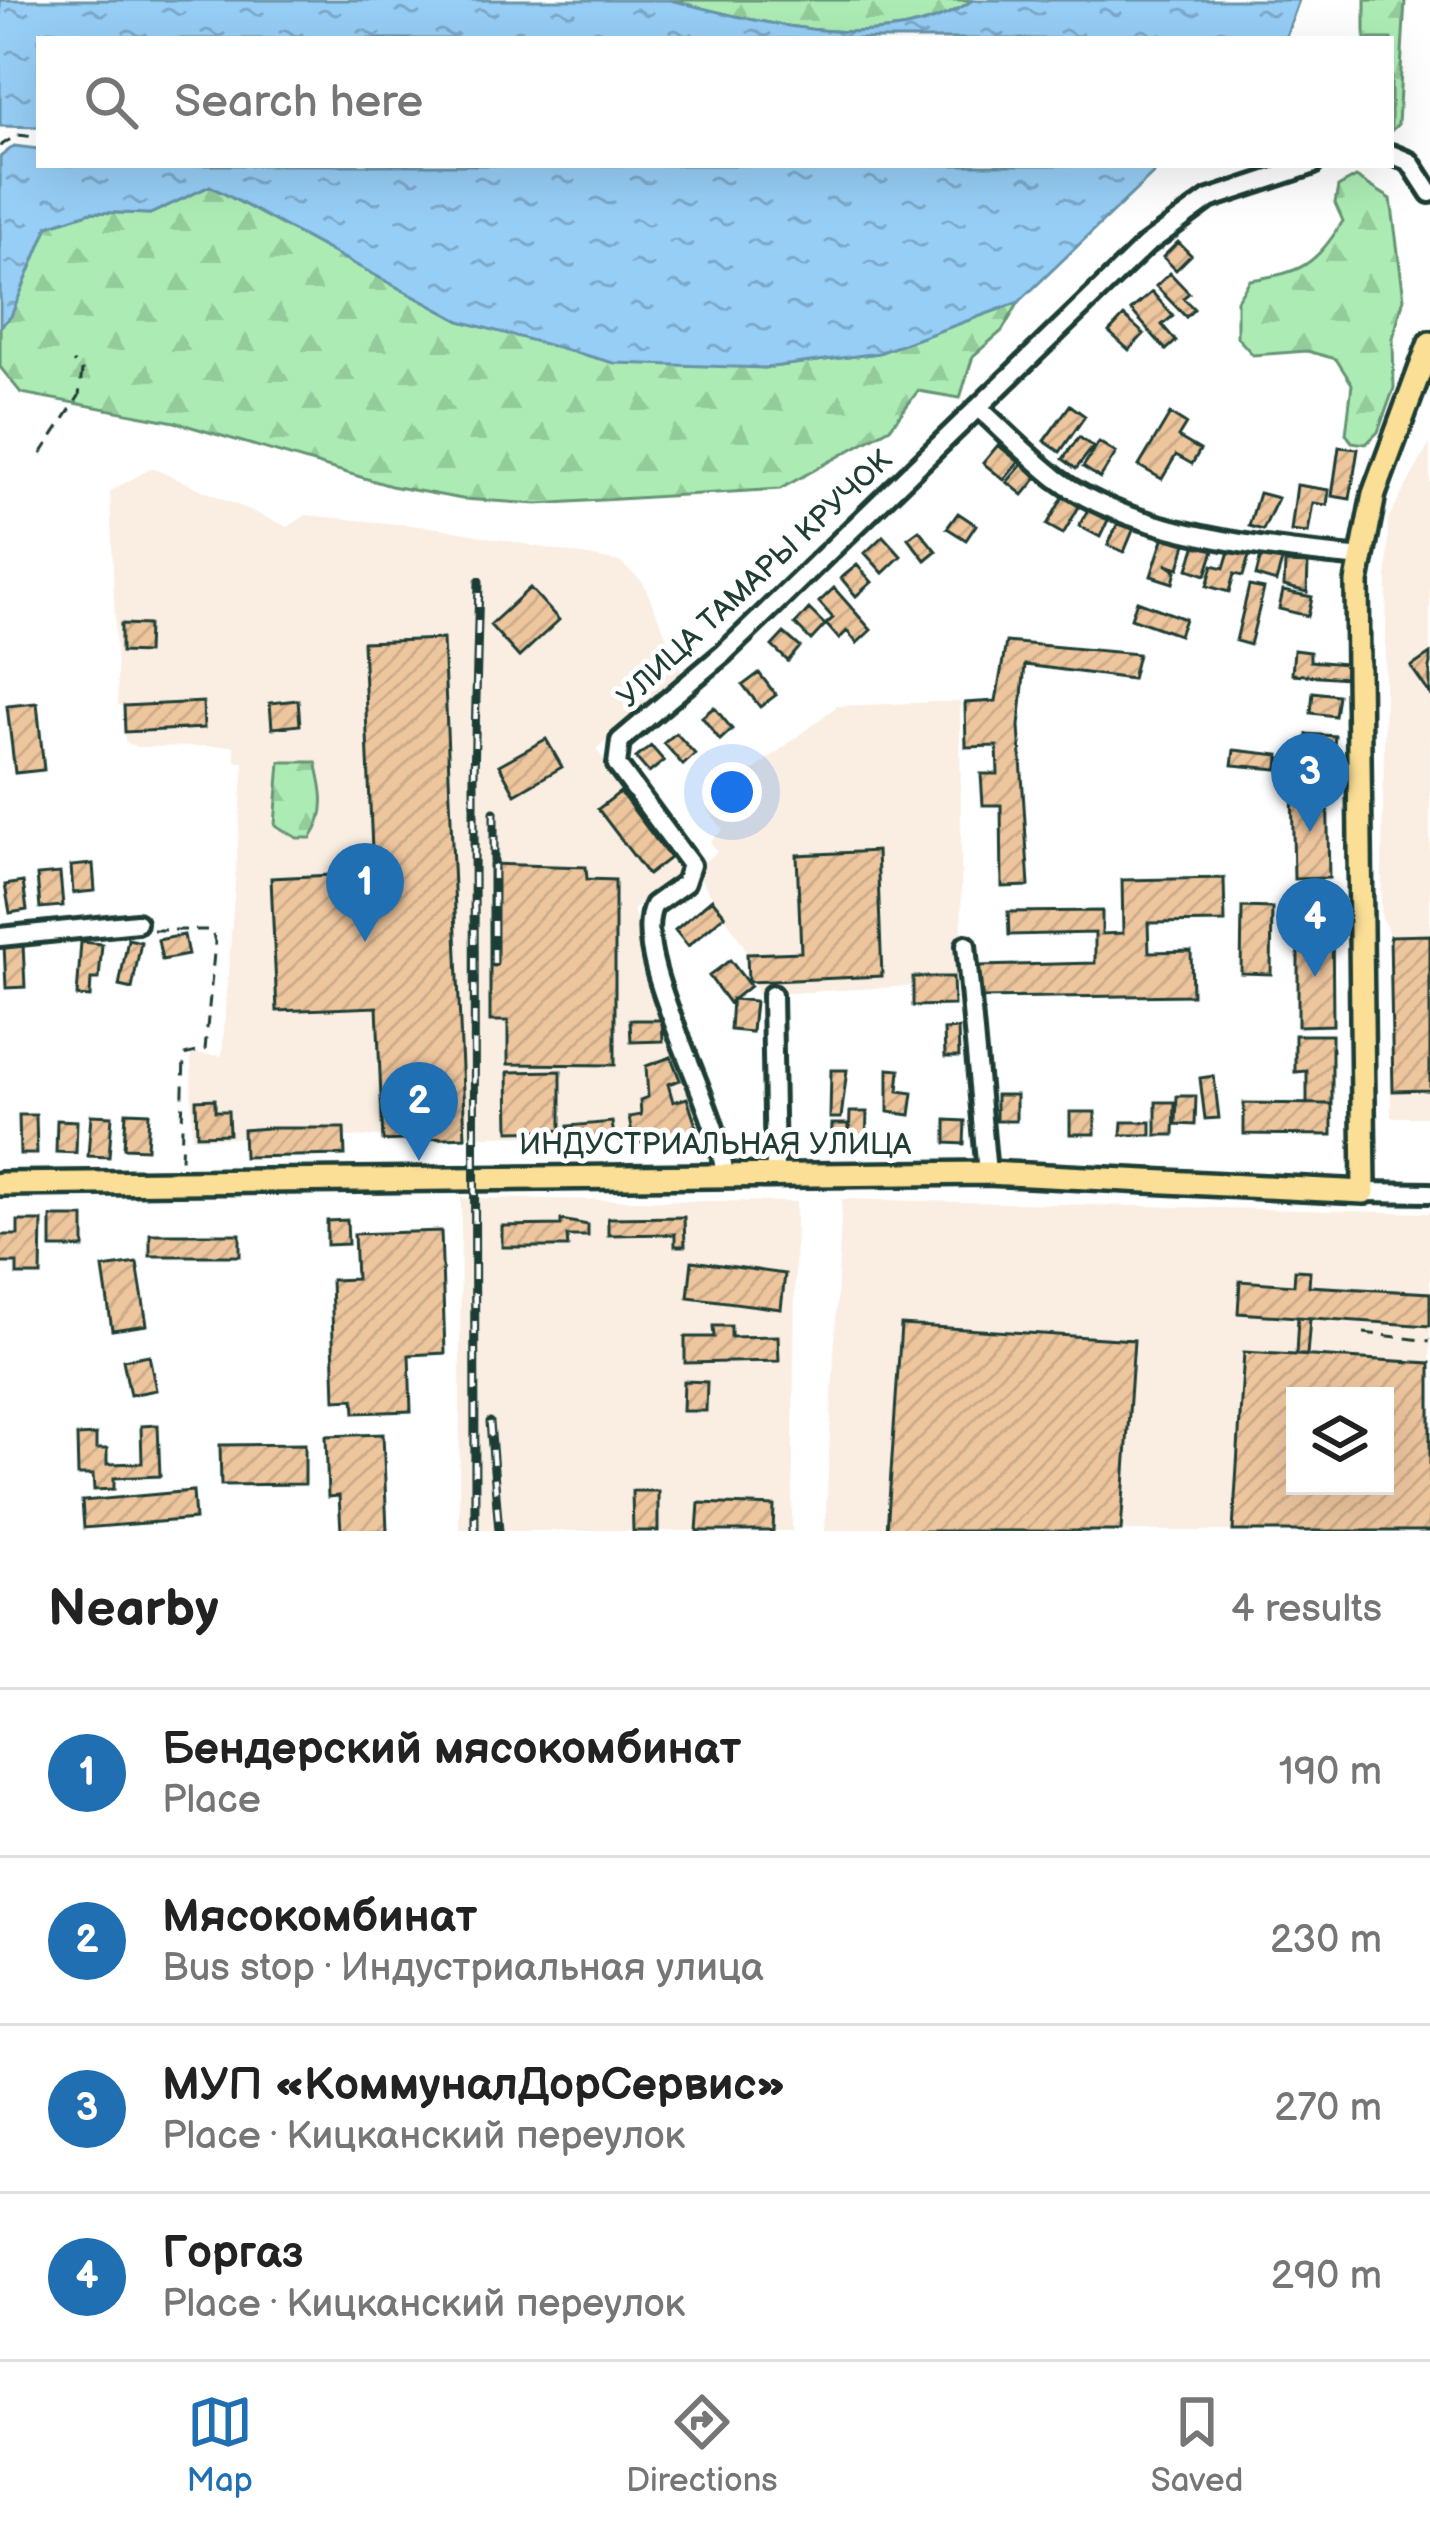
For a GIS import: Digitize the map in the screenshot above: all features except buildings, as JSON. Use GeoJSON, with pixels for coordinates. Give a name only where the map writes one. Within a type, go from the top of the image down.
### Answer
{"type":"FeatureCollection","features":[{"type":"Feature","properties":{"kind":"main road"},"geometry":{"type":"LineString","coordinates":[[1364,1192],[1357,582],[1374,494],[1430,343]]}},
{"type":"Feature","properties":{"kind":"main road","name":"ИНДУСТРИАЛЬНАЯ УЛИЦА"},"geometry":{"type":"LineString","coordinates":[[0,1184],[987,1172],[1364,1192]]}},
{"type":"Feature","properties":{"kind":"street"},"geometry":{"type":"LineString","coordinates":[[1394,155],[1410,162],[1430,193]]}},
{"type":"Feature","properties":{"kind":"street","name":"УЛИЦА ТАМАРЫ КРУЧОК"},"geometry":{"type":"LineString","coordinates":[[724,1175],[724,1152],[678,1032],[648,931],[653,904],[685,883],[691,865],[617,765],[617,747],[981,410],[1146,245],[1210,200],[1303,168]]}},
{"type":"Feature","properties":{"kind":"street"},"geometry":{"type":"LineString","coordinates":[[981,410],[1059,481],[1103,504],[1148,521],[1283,550],[1362,558]]}},
{"type":"Feature","properties":{"kind":"street"},"geometry":{"type":"LineString","coordinates":[[0,938],[136,923]]}},
{"type":"Feature","properties":{"kind":"street"},"geometry":{"type":"LineString","coordinates":[[966,945],[987,1172]]}},
{"type":"Feature","properties":{"kind":"street"},"geometry":{"type":"LineString","coordinates":[[772,995],[775,1174]]}},
{"type":"Feature","properties":{"kind":"street","name":"ИНДУСТРИАЛЬНАЯ УЛИЦА"},"geometry":{"type":"LineString","coordinates":[[1364,1192],[1430,1193]]}},
{"type":"Feature","properties":{"kind":"path"},"geometry":{"type":"LineString","coordinates":[[0,146],[17,135],[36,137]]}},
{"type":"Feature","properties":{"kind":"path"},"geometry":{"type":"LineString","coordinates":[[40,454],[79,396],[82,370],[73,362]]}},
{"type":"Feature","properties":{"kind":"path"},"geometry":{"type":"LineString","coordinates":[[136,923],[152,930],[212,930],[205,1050],[184,1055],[182,1071],[181,1182]]}},
{"type":"Feature","properties":{"kind":"path"},"geometry":{"type":"LineString","coordinates":[[1364,1333],[1430,1341]]}},
{"type":"Feature","properties":{"kind":"shaded area"},"geometry":{"type":"Polygon","coordinates":[[[1430,443],[1430,1117],[1391,1117],[1390,936],[1381,915],[1388,519],[1430,443]]]}},
{"type":"Feature","properties":{"kind":"shaded area"},"geometry":{"type":"Polygon","coordinates":[[[152,468],[288,527],[306,515],[440,528],[620,562],[643,582],[683,674],[596,749],[685,868],[633,910],[670,1022],[672,1050],[686,1062],[706,1134],[192,1138],[191,1053],[222,1056],[244,762],[235,761],[234,746],[137,747],[125,742],[124,706],[118,705],[110,491],[152,468]]]}},
{"type":"Feature","properties":{"kind":"shaded area"},"geometry":{"type":"Polygon","coordinates":[[[960,701],[962,983],[757,995],[744,946],[694,869],[717,852],[710,841],[723,830],[706,807],[837,706],[960,701]]]}},
{"type":"Feature","properties":{"kind":"shaded area"},"geometry":{"type":"Polygon","coordinates":[[[461,1198],[796,1202],[792,1531],[459,1531],[461,1198]]]}},
{"type":"Feature","properties":{"kind":"shaded area"},"geometry":{"type":"Polygon","coordinates":[[[842,1199],[1430,1213],[1430,1531],[825,1531],[842,1199]]]}},
{"type":"Feature","properties":{"kind":"green space"},"geometry":{"type":"Polygon","coordinates":[[[670,0],[973,0],[940,18],[864,32],[784,25],[670,0]]]}},
{"type":"Feature","properties":{"kind":"green space"},"geometry":{"type":"Polygon","coordinates":[[[1365,0],[1405,0],[1398,124],[1394,128],[1394,36],[1365,36],[1365,0]]]}},
{"type":"Feature","properties":{"kind":"green space"},"geometry":{"type":"Polygon","coordinates":[[[1356,177],[1391,199],[1404,298],[1393,338],[1394,388],[1378,432],[1366,444],[1352,442],[1346,434],[1352,384],[1336,359],[1307,351],[1253,355],[1237,337],[1237,300],[1250,280],[1295,270],[1315,257],[1343,221],[1335,203],[1338,187],[1356,177]]]}},
{"type":"Feature","properties":{"kind":"green space"},"geometry":{"type":"Polygon","coordinates":[[[210,186],[460,321],[764,368],[878,353],[1019,302],[1002,331],[973,356],[960,398],[918,391],[890,428],[780,489],[537,504],[462,499],[391,486],[175,422],[21,393],[0,367],[0,327],[11,316],[48,226],[91,212],[150,214],[210,186]]]}},
{"type":"Feature","properties":{"kind":"green space"},"geometry":{"type":"Polygon","coordinates":[[[280,762],[316,762],[322,810],[311,838],[297,838],[275,825],[280,762]]]}},
{"type":"Feature","properties":{"kind":"water"},"geometry":{"type":"Polygon","coordinates":[[[0,0],[670,0],[784,25],[864,32],[940,18],[973,0],[1299,0],[1286,36],[36,36],[36,127],[0,126],[0,0]]]}},
{"type":"Feature","properties":{"kind":"water"},"geometry":{"type":"Polygon","coordinates":[[[14,146],[36,149],[36,168],[1159,168],[1019,302],[879,353],[764,368],[614,363],[460,321],[210,186],[150,214],[91,212],[48,226],[11,316],[0,327],[0,157],[14,146]]]}},
{"type":"Feature","properties":{"kind":"railway"},"geometry":{"type":"LineString","coordinates":[[475,1531],[474,777],[479,581]]}},
{"type":"Feature","properties":{"kind":"railway"},"geometry":{"type":"LineString","coordinates":[[494,812],[494,963]]}},
{"type":"Feature","properties":{"kind":"railway"},"geometry":{"type":"LineString","coordinates":[[490,1422],[499,1531]]}},
{"type":"Feature","properties":{"kind":"place","name":"МУП «КоммуналДорСервис»"},"geometry":{"type":"Point","coordinates":[1310,832]}},
{"type":"Feature","properties":{"kind":"place","name":"Бендерский мясокомбинат"},"geometry":{"type":"Point","coordinates":[365,942]}},
{"type":"Feature","properties":{"kind":"place","name":"Горгаз"},"geometry":{"type":"Point","coordinates":[1315,977]}},
{"type":"Feature","properties":{"kind":"place","name":"Мясокомбинат"},"geometry":{"type":"Point","coordinates":[419,1161]}}]}
